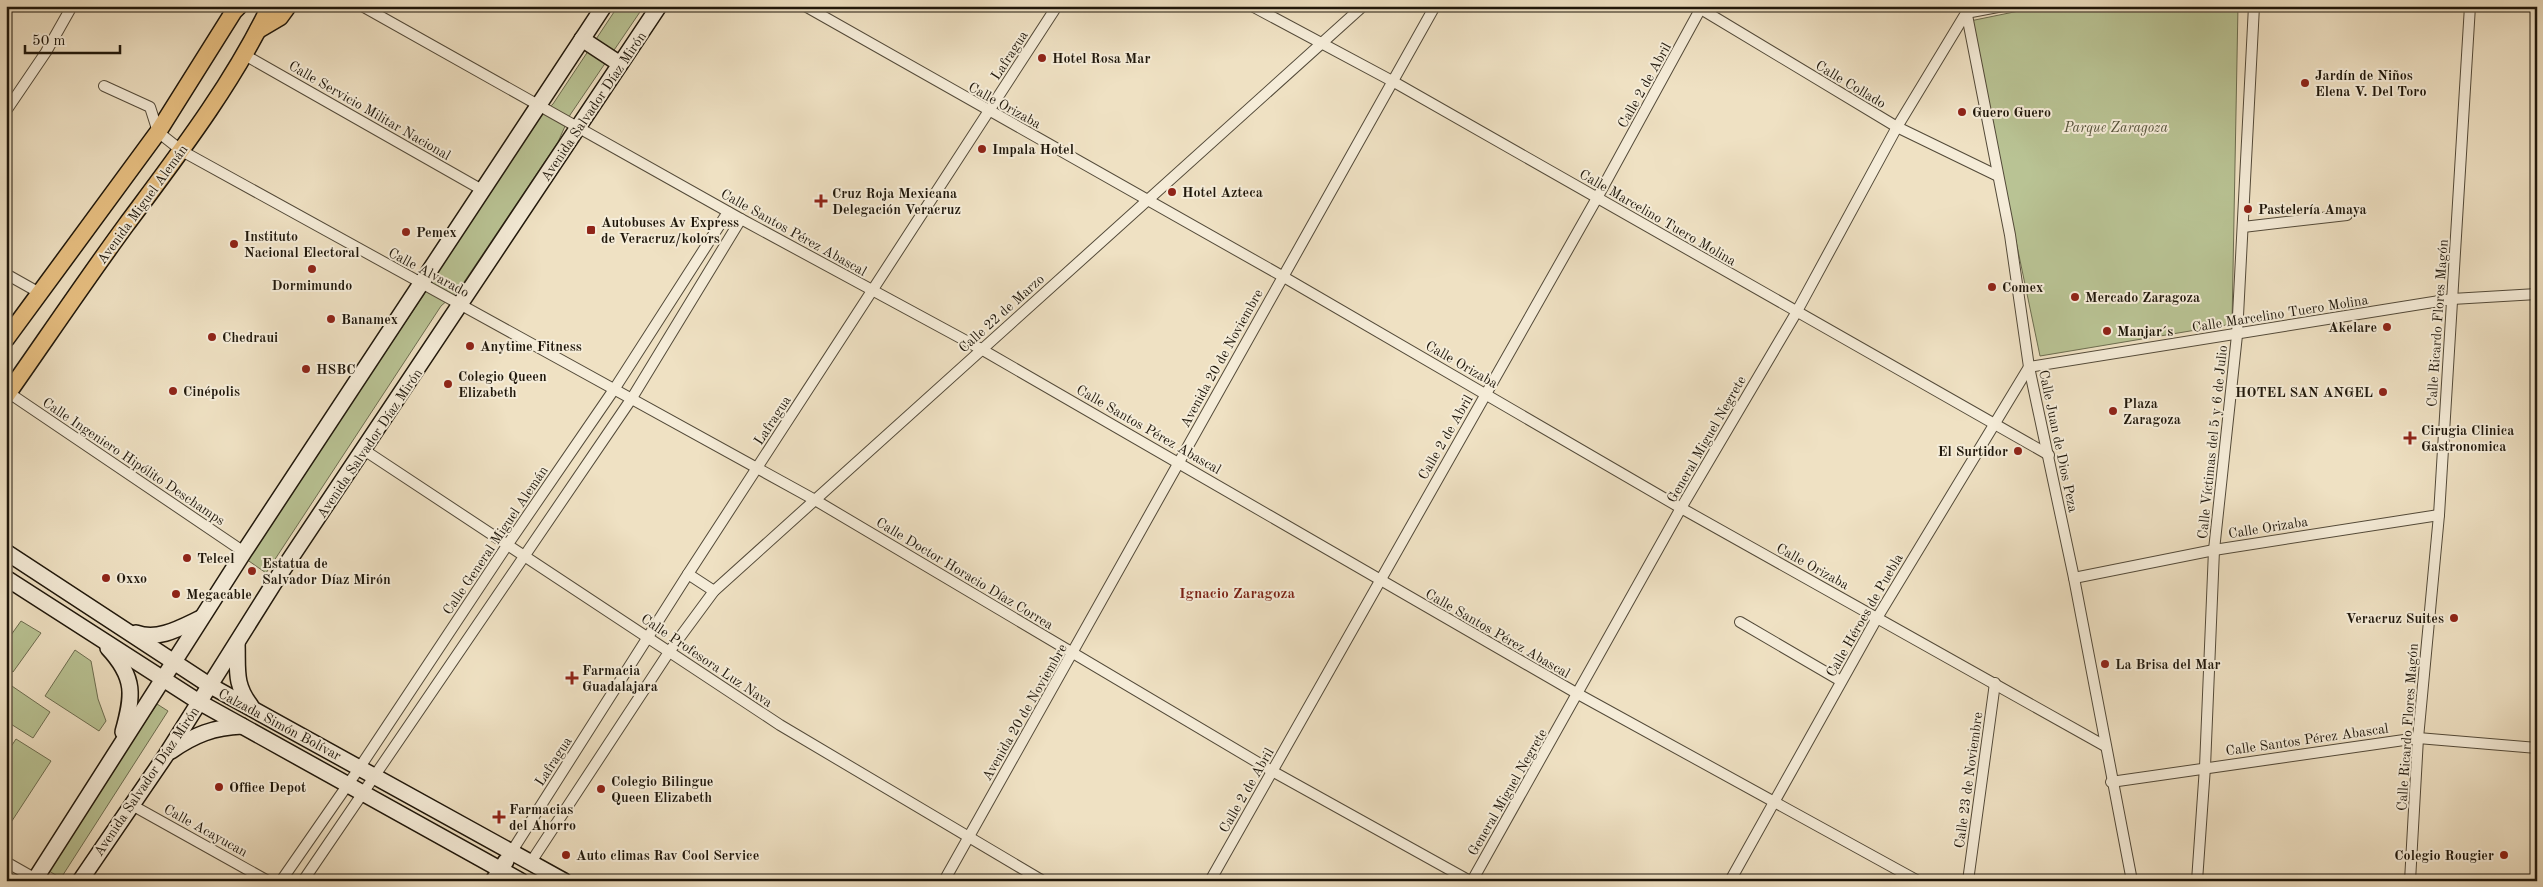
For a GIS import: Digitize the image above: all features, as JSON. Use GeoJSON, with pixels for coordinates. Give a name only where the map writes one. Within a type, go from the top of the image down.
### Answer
{"type":"FeatureCollection","features":[{"type":"Feature","properties":{"kind":"main road","name":"Avenida Miguel Alemán"},"geometry":{"type":"LineString","coordinates":[[8,394],[125,227],[182,151],[258,30],[270,6]]}},
{"type":"Feature","properties":{"kind":"main road"},"geometry":{"type":"LineString","coordinates":[[258,30],[280,17],[288,6]]}},
{"type":"Feature","properties":{"kind":"main road"},"geometry":{"type":"LineString","coordinates":[[35,880],[201,618],[484,191],[604,6]]}},
{"type":"Feature","properties":{"kind":"main road","name":"Avenida Salvador Díaz Mirón"},"geometry":{"type":"LineString","coordinates":[[80,881],[130,804],[166,755],[210,685],[577,127],[660,6]]}},
{"type":"Feature","properties":{"kind":"main road"},"geometry":{"type":"LineString","coordinates":[[6,339],[38,292],[158,132],[236,8]]}},
{"type":"Feature","properties":{"kind":"main road"},"geometry":{"type":"LineString","coordinates":[[582,39],[620,64]]}},
{"type":"Feature","properties":{"kind":"main road","name":"Calzada Simón Bolívar"},"geometry":{"type":"LineString","coordinates":[[6,552],[210,685],[564,881]]}},
{"type":"Feature","properties":{"kind":"main road","name":"Calzada Simón Bolívar"},"geometry":{"type":"LineString","coordinates":[[6,578],[199,702],[363,792],[497,875],[520,880]]}},
{"type":"Feature","properties":{"kind":"main road"},"geometry":{"type":"LineString","coordinates":[[125,630],[148,638],[182,627],[201,618]]}},
{"type":"Feature","properties":{"kind":"main road"},"geometry":{"type":"LineString","coordinates":[[96,636],[113,654],[130,685],[131,701],[120,746]]}},
{"type":"Feature","properties":{"kind":"main road"},"geometry":{"type":"LineString","coordinates":[[237,644],[241,693],[254,709]]}},
{"type":"Feature","properties":{"kind":"main road"},"geometry":{"type":"LineString","coordinates":[[166,755],[199,734],[223,727],[243,726]]}},
{"type":"Feature","properties":{"kind":"main road"},"geometry":{"type":"LineString","coordinates":[[497,875],[512,851]]}},
{"type":"Feature","properties":{"kind":"main road"},"geometry":{"type":"LineString","coordinates":[[520,880],[531,862]]}},
{"type":"Feature","properties":{"kind":"street"},"geometry":{"type":"LineString","coordinates":[[6,111],[46,52],[72,6]]}},
{"type":"Feature","properties":{"kind":"street","name":"Calle Santos Pérez Abascal"},"geometry":{"type":"LineString","coordinates":[[362,6],[728,212],[981,349],[1179,461],[1578,694],[1918,881]]}},
{"type":"Feature","properties":{"kind":"street","name":"Calle Orizaba"},"geometry":{"type":"LineString","coordinates":[[805,6],[1282,276],[1681,508],[2105,746]]}},
{"type":"Feature","properties":{"kind":"street","name":"Lafragua"},"geometry":{"type":"LineString","coordinates":[[512,851],[688,574],[1058,6]]}},
{"type":"Feature","properties":{"kind":"street","name":"Calle Marcelino Tuero Molina"},"geometry":{"type":"LineString","coordinates":[[1252,6],[1394,82],[1796,313],[1994,422],[2048,455]]}},
{"type":"Feature","properties":{"kind":"street","name":"Calle 22 de Marzo"},"geometry":{"type":"LineString","coordinates":[[669,652],[714,591],[1363,6]]}},
{"type":"Feature","properties":{"kind":"street","name":"Avenida 20 de Noviembre"},"geometry":{"type":"LineString","coordinates":[[944,881],[1073,654],[1282,276],[1436,6]]}},
{"type":"Feature","properties":{"kind":"street"},"geometry":{"type":"LineString","coordinates":[[1966,10],[2003,6]]}},
{"type":"Feature","properties":{"kind":"street","name":"Calle Víctimas del 5 y 6 de Julio"},"geometry":{"type":"LineString","coordinates":[[2197,881],[2206,767],[2214,550],[2237,335],[2254,6]]}},
{"type":"Feature","properties":{"kind":"street","name":"Calle Ricardo Flores Magón"},"geometry":{"type":"LineString","coordinates":[[2410,881],[2418,738],[2438,515],[2470,6]]}},
{"type":"Feature","properties":{"kind":"street","name":"Calle Collado"},"geometry":{"type":"LineString","coordinates":[[1700,7],[1897,128],[1998,176]]}},
{"type":"Feature","properties":{"kind":"street","name":"Calle 2 de Abril"},"geometry":{"type":"LineString","coordinates":[[1210,881],[1597,198],[1700,7]]}},
{"type":"Feature","properties":{"kind":"street","name":"General Miguel Negrete"},"geometry":{"type":"LineString","coordinates":[[1471,881],[1681,508],[1796,313],[1897,128],[1966,10]]}},
{"type":"Feature","properties":{"kind":"street","name":"Calle Juan de Dios Peza"},"geometry":{"type":"LineString","coordinates":[[1966,10],[2010,235],[2029,367],[2074,578],[2111,782],[2132,881]]}},
{"type":"Feature","properties":{"kind":"street","name":"Calle Servicio Militar Nacional"},"geometry":{"type":"LineString","coordinates":[[243,54],[484,191]]}},
{"type":"Feature","properties":{"kind":"street"},"geometry":{"type":"LineString","coordinates":[[104,86],[150,107],[158,132]]}},
{"type":"Feature","properties":{"kind":"street","name":"Calle Alvarado"},"geometry":{"type":"LineString","coordinates":[[158,132],[182,151],[758,468]]}},
{"type":"Feature","properties":{"kind":"street","name":"Calle General Miguel Alemán"},"geometry":{"type":"LineString","coordinates":[[281,881],[615,388],[728,212]]}},
{"type":"Feature","properties":{"kind":"street"},"geometry":{"type":"LineString","coordinates":[[2243,227],[2347,215]]}},
{"type":"Feature","properties":{"kind":"street"},"geometry":{"type":"LineString","coordinates":[[303,881],[632,398],[741,219]]}},
{"type":"Feature","properties":{"kind":"street"},"geometry":{"type":"LineString","coordinates":[[6,274],[38,292]]}},
{"type":"Feature","properties":{"kind":"street","name":"Calle Marcelino Tuero Molina"},"geometry":{"type":"LineString","coordinates":[[2029,367],[2452,299],[2537,294]]}},
{"type":"Feature","properties":{"kind":"street","name":"Calle Héroes de Puebla"},"geometry":{"type":"LineString","coordinates":[[1730,881],[1773,800],[1877,618],[2029,367]]}},
{"type":"Feature","properties":{"kind":"street","name":"Calle Ingeniero Hipólito Deschamps"},"geometry":{"type":"LineString","coordinates":[[8,394],[244,552]]}},
{"type":"Feature","properties":{"kind":"street","name":"Calle Profesora Luz Nava"},"geometry":{"type":"LineString","coordinates":[[364,450],[780,725],[1043,881]]}},
{"type":"Feature","properties":{"kind":"street","name":"Calle Doctor Horacio Díaz Correa"},"geometry":{"type":"LineString","coordinates":[[758,468],[1272,771],[1471,881]]}},
{"type":"Feature","properties":{"kind":"street","name":"Calle Orizaba"},"geometry":{"type":"LineString","coordinates":[[2074,578],[2214,550],[2438,515]]}},
{"type":"Feature","properties":{"kind":"street"},"geometry":{"type":"LineString","coordinates":[[688,574],[714,591]]}},
{"type":"Feature","properties":{"kind":"street"},"geometry":{"type":"LineString","coordinates":[[1740,622],[1841,681]]}},
{"type":"Feature","properties":{"kind":"street"},"geometry":{"type":"LineString","coordinates":[[531,862],[669,652]]}},
{"type":"Feature","properties":{"kind":"street","name":"Calle 23 de Noviembre"},"geometry":{"type":"LineString","coordinates":[[1968,881],[1994,683]]}},
{"type":"Feature","properties":{"kind":"street","name":"Calle Santos Pérez Abascal"},"geometry":{"type":"LineString","coordinates":[[2111,782],[2418,738],[2537,748]]}},
{"type":"Feature","properties":{"kind":"street","name":"Calle Acayucan"},"geometry":{"type":"LineString","coordinates":[[130,804],[268,881]]}},
{"type":"Feature","properties":{"kind":"street"},"geometry":{"type":"LineString","coordinates":[[6,862],[35,880]]}},
{"type":"Feature","properties":{"kind":"green space"},"geometry":{"type":"Polygon","coordinates":[[[618,6],[644,6],[570,115],[558,142],[458,291],[441,306],[266,573],[246,559],[423,296],[531,123],[553,104],[618,6]]]}},
{"type":"Feature","properties":{"kind":"green space","name":"Parque Zaragoza"},"geometry":{"type":"Polygon","coordinates":[[[2043,6],[2238,6],[2232,324],[2040,356],[1970,21],[2043,6]]]}},
{"type":"Feature","properties":{"kind":"green space"},"geometry":{"type":"Polygon","coordinates":[[[21,621],[41,633],[13,672],[6,668],[6,642],[21,621]]]}},
{"type":"Feature","properties":{"kind":"green space"},"geometry":{"type":"Polygon","coordinates":[[[75,650],[91,661],[98,699],[106,721],[99,731],[45,696],[75,650]]]}},
{"type":"Feature","properties":{"kind":"green space"},"geometry":{"type":"Polygon","coordinates":[[[6,682],[50,712],[33,738],[6,721],[6,682]]]}},
{"type":"Feature","properties":{"kind":"green space"},"geometry":{"type":"Polygon","coordinates":[[[157,704],[168,711],[61,878],[47,870],[157,704]]]}},
{"type":"Feature","properties":{"kind":"green space"},"geometry":{"type":"Polygon","coordinates":[[[16,739],[51,761],[8,827],[6,754],[16,739]]]}},
{"type":"Feature","properties":{"kind":"place","name":"Hotel Rosa Mar"},"geometry":{"type":"Point","coordinates":[1042,58]}},
{"type":"Feature","properties":{"kind":"place","name":"Jardín de Niños Elena V. Del Toro"},"geometry":{"type":"Point","coordinates":[2305,83]}},
{"type":"Feature","properties":{"kind":"place","name":"Guero Guero"},"geometry":{"type":"Point","coordinates":[1962,112]}},
{"type":"Feature","properties":{"kind":"place","name":"Impala Hotel"},"geometry":{"type":"Point","coordinates":[982,149]}},
{"type":"Feature","properties":{"kind":"place","name":"Hotel Azteca"},"geometry":{"type":"Point","coordinates":[1172,192]}},
{"type":"Feature","properties":{"kind":"place","name":"Cruz Roja Mexicana Delegación Veracruz"},"geometry":{"type":"Point","coordinates":[821,201]}},
{"type":"Feature","properties":{"kind":"place","name":"Pastelería Amaya"},"geometry":{"type":"Point","coordinates":[2248,209]}},
{"type":"Feature","properties":{"kind":"place","name":"Autobuses Av Express de Veracruz/kolors"},"geometry":{"type":"Point","coordinates":[591,230]}},
{"type":"Feature","properties":{"kind":"place","name":"Pemex"},"geometry":{"type":"Point","coordinates":[406,232]}},
{"type":"Feature","properties":{"kind":"place","name":"Instituto Nacional Electoral"},"geometry":{"type":"Point","coordinates":[234,244]}},
{"type":"Feature","properties":{"kind":"place","name":"Dormimundo"},"geometry":{"type":"Point","coordinates":[312,269]}},
{"type":"Feature","properties":{"kind":"place","name":"Comex"},"geometry":{"type":"Point","coordinates":[1992,287]}},
{"type":"Feature","properties":{"kind":"place","name":"Mercado Zaragoza"},"geometry":{"type":"Point","coordinates":[2075,297]}},
{"type":"Feature","properties":{"kind":"place","name":"Banamex"},"geometry":{"type":"Point","coordinates":[331,319]}},
{"type":"Feature","properties":{"kind":"place","name":"Akelare"},"geometry":{"type":"Point","coordinates":[2387,327]}},
{"type":"Feature","properties":{"kind":"place","name":"Manjar´s"},"geometry":{"type":"Point","coordinates":[2107,331]}},
{"type":"Feature","properties":{"kind":"place","name":"Chedraui"},"geometry":{"type":"Point","coordinates":[212,337]}},
{"type":"Feature","properties":{"kind":"place","name":"Anytime Fitness"},"geometry":{"type":"Point","coordinates":[470,346]}},
{"type":"Feature","properties":{"kind":"place","name":"HSBC"},"geometry":{"type":"Point","coordinates":[306,369]}},
{"type":"Feature","properties":{"kind":"place","name":"Colegio Queen Elizabeth"},"geometry":{"type":"Point","coordinates":[448,384]}},
{"type":"Feature","properties":{"kind":"place","name":"Cinépolis"},"geometry":{"type":"Point","coordinates":[173,391]}},
{"type":"Feature","properties":{"kind":"place","name":"HOTEL SAN ANGEL"},"geometry":{"type":"Point","coordinates":[2383,392]}},
{"type":"Feature","properties":{"kind":"place","name":"Plaza Zaragoza"},"geometry":{"type":"Point","coordinates":[2113,411]}},
{"type":"Feature","properties":{"kind":"place","name":"Cirugia Clinica Gastronomica"},"geometry":{"type":"Point","coordinates":[2410,438]}},
{"type":"Feature","properties":{"kind":"place","name":"El Surtidor"},"geometry":{"type":"Point","coordinates":[2018,451]}},
{"type":"Feature","properties":{"kind":"place","name":"Telcel"},"geometry":{"type":"Point","coordinates":[187,558]}},
{"type":"Feature","properties":{"kind":"place","name":"Estatua de Salvador Díaz Mirón"},"geometry":{"type":"Point","coordinates":[252,571]}},
{"type":"Feature","properties":{"kind":"place","name":"Oxxo"},"geometry":{"type":"Point","coordinates":[106,578]}},
{"type":"Feature","properties":{"kind":"place","name":"Megacable"},"geometry":{"type":"Point","coordinates":[176,594]}},
{"type":"Feature","properties":{"kind":"place","name":"Veracruz Suites"},"geometry":{"type":"Point","coordinates":[2454,618]}},
{"type":"Feature","properties":{"kind":"place","name":"La Brisa del Mar"},"geometry":{"type":"Point","coordinates":[2105,664]}},
{"type":"Feature","properties":{"kind":"place","name":"Farmacia Guadalajara"},"geometry":{"type":"Point","coordinates":[572,678]}},
{"type":"Feature","properties":{"kind":"place","name":"Office Depot"},"geometry":{"type":"Point","coordinates":[219,787]}},
{"type":"Feature","properties":{"kind":"place","name":"Colegio Bilingue Queen Elizabeth"},"geometry":{"type":"Point","coordinates":[601,789]}},
{"type":"Feature","properties":{"kind":"place","name":"Farmacias del Ahorro"},"geometry":{"type":"Point","coordinates":[499,817]}},
{"type":"Feature","properties":{"kind":"place","name":"Auto climas Rav Cool Service"},"geometry":{"type":"Point","coordinates":[566,855]}},
{"type":"Feature","properties":{"kind":"place","name":"Colegio Rougier"},"geometry":{"type":"Point","coordinates":[2504,855]}},
{"type":"Feature","properties":{"kind":"district","name":"Ignacio Zaragoza"},"geometry":{"type":"Point","coordinates":[1237,593]}}]}
